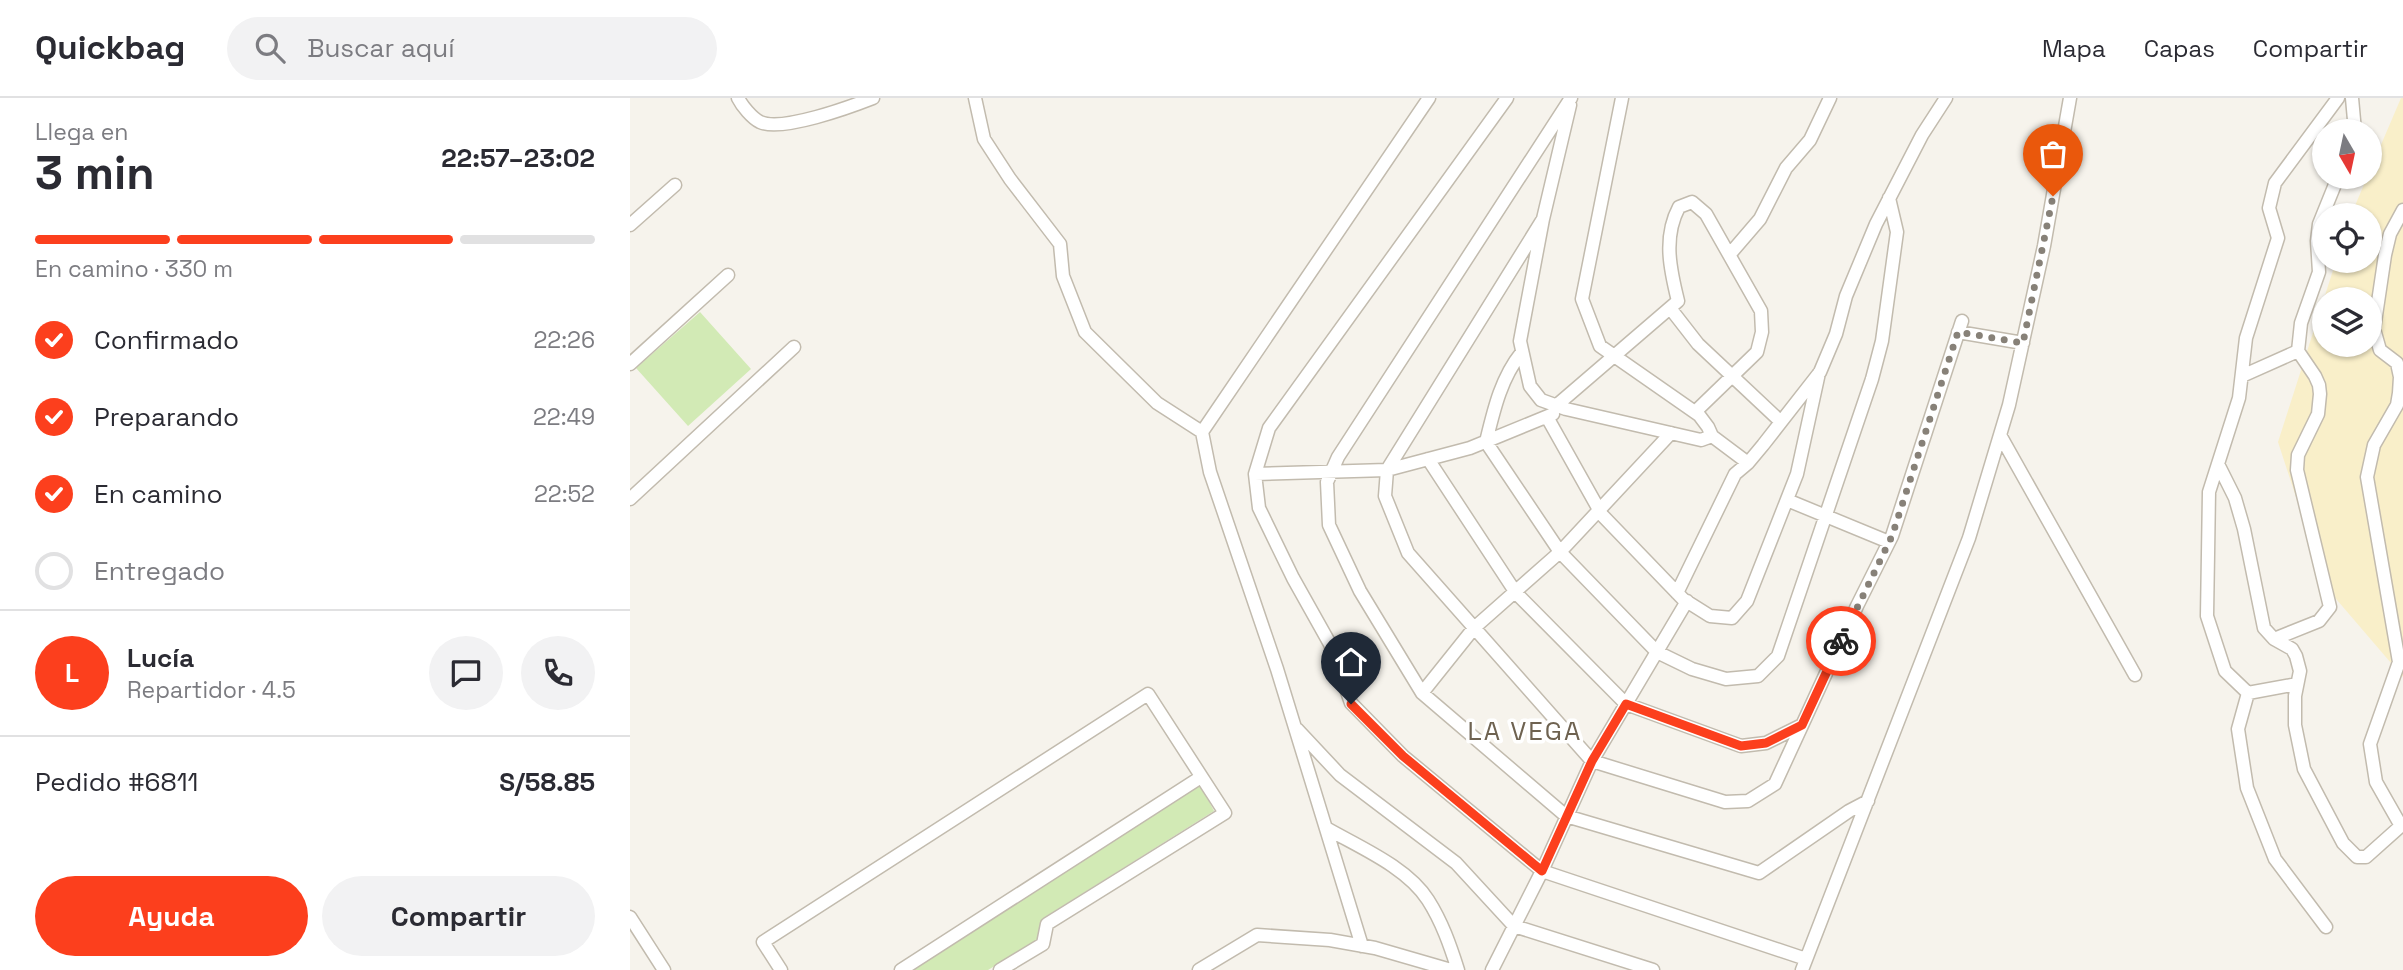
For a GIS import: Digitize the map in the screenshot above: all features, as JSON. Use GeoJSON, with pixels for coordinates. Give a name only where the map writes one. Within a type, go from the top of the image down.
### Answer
{"type":"FeatureCollection","features":[{"type":"Feature","properties":{"kind":"street"},"geometry":{"type":"LineString","coordinates":[[738,98],[741,105],[760,122],[784,125],[851,107],[873,98]]}},
{"type":"Feature","properties":{"kind":"street"},"geometry":{"type":"LineString","coordinates":[[975,98],[984,139],[1010,179],[1060,244],[1063,276],[1085,332],[1157,403],[1202,432]]}},
{"type":"Feature","properties":{"kind":"street"},"geometry":{"type":"LineString","coordinates":[[1362,946],[1294,726],[1210,472],[1202,432],[1429,98]]}},
{"type":"Feature","properties":{"kind":"street"},"geometry":{"type":"LineString","coordinates":[[1507,98],[1269,428],[1255,474],[1259,508],[1293,578],[1331,644],[1351,704],[1403,756],[1542,871],[1804,965],[1969,538],[2000,435],[2023,343],[2044,246],[2070,98]]}},
{"type":"Feature","properties":{"kind":"street"},"geometry":{"type":"LineString","coordinates":[[1571,98],[1543,219],[1520,341],[1530,386],[1541,400],[1562,407],[1701,440],[1712,436]]}},
{"type":"Feature","properties":{"kind":"street"},"geometry":{"type":"LineString","coordinates":[[1571,98],[1338,457],[1327,482],[1329,525],[1360,591],[1422,693],[1566,816],[1759,873],[1849,811],[1868,801]]}},
{"type":"Feature","properties":{"kind":"street"},"geometry":{"type":"LineString","coordinates":[[1622,98],[1582,299],[1600,346],[1695,412],[1712,436],[1748,463]]}},
{"type":"Feature","properties":{"kind":"street"},"geometry":{"type":"LineString","coordinates":[[1730,254],[1760,219],[1786,168],[1810,140],[1830,98]]}},
{"type":"Feature","properties":{"kind":"street"},"geometry":{"type":"LineString","coordinates":[[1547,417],[1599,510],[1682,597],[1710,616],[1732,618],[1748,601],[1797,474],[1820,372],[1836,334],[1846,296],[1889,198],[1922,135],[1946,98]]}},
{"type":"Feature","properties":{"kind":"street"},"geometry":{"type":"LineString","coordinates":[[2248,693],[2225,671],[2207,616],[2209,492],[2239,398],[2246,338],[2278,238],[2269,208],[2275,183],[2338,98]]}},
{"type":"Feature","properties":{"kind":"street"},"geometry":{"type":"LineString","coordinates":[[2352,98],[2355,119]]}},
{"type":"Feature","properties":{"kind":"street"},"geometry":{"type":"LineString","coordinates":[[630,225],[675,186]]}},
{"type":"Feature","properties":{"kind":"street"},"geometry":{"type":"LineString","coordinates":[[2274,639],[2319,621],[2329,607],[2297,470],[2298,455],[2318,414],[2319,385],[2298,352],[2301,323],[2319,272],[2319,224],[2333,189]]}},
{"type":"Feature","properties":{"kind":"street"},"geometry":{"type":"LineString","coordinates":[[1522,352],[1512,364],[1497,397],[1486,442],[1560,552],[1657,652],[1692,669],[1726,678],[1758,676],[1778,656],[1872,379],[1882,341],[1897,232],[1889,198]]}},
{"type":"Feature","properties":{"kind":"street"},"geometry":{"type":"LineString","coordinates":[[1255,474],[1387,470],[1486,442],[1547,417],[1562,407],[1614,356],[1678,301],[1672,278],[1669,231],[1679,207],[1692,202],[1706,214],[1761,311],[1762,332],[1757,352],[1695,412]]}},
{"type":"Feature","properties":{"kind":"street"},"geometry":{"type":"LineString","coordinates":[[2218,464],[2235,498],[2244,529],[2263,628],[2274,639],[2292,649],[2296,656],[2300,671],[2295,725],[2304,769],[2343,843],[2357,857],[2366,857],[2402,825],[2376,782],[2370,744],[2399,662],[2392,609],[2367,477],[2374,445],[2397,405],[2399,393],[2397,363],[2394,358],[2380,350],[2374,329],[2390,234],[2403,210]]}},
{"type":"Feature","properties":{"kind":"street"},"geometry":{"type":"LineString","coordinates":[[1543,219],[1387,470],[1385,496],[1408,553],[1592,761],[1725,802],[1748,801],[1775,785],[1889,542],[1960,327],[2023,343]]}},
{"type":"Feature","properties":{"kind":"street"},"geometry":{"type":"LineString","coordinates":[[630,364],[728,275]]}},
{"type":"Feature","properties":{"kind":"street"},"geometry":{"type":"LineString","coordinates":[[1670,308],[1698,344],[1780,421]]}},
{"type":"Feature","properties":{"kind":"street"},"geometry":{"type":"LineString","coordinates":[[630,499],[794,347]]}},
{"type":"Feature","properties":{"kind":"street"},"geometry":{"type":"LineString","coordinates":[[2242,376],[2298,352]]}},
{"type":"Feature","properties":{"kind":"street"},"geometry":{"type":"LineString","coordinates":[[1492,970],[1542,871],[1592,761],[1657,652],[1735,474],[1748,463],[1820,372]]}},
{"type":"Feature","properties":{"kind":"street"},"geometry":{"type":"LineString","coordinates":[[1422,693],[1474,628],[1560,552],[1671,433]]}},
{"type":"Feature","properties":{"kind":"street"},"geometry":{"type":"LineString","coordinates":[[2000,435],[2135,675]]}},
{"type":"Feature","properties":{"kind":"street"},"geometry":{"type":"LineString","coordinates":[[1429,459],[1516,593],[1626,704],[1741,746],[1766,743],[1802,725]]}},
{"type":"Feature","properties":{"kind":"street"},"geometry":{"type":"LineString","coordinates":[[1787,500],[1889,542]]}},
{"type":"Feature","properties":{"kind":"street"},"geometry":{"type":"LineString","coordinates":[[2248,693],[2297,684]]}},
{"type":"Feature","properties":{"kind":"street"},"geometry":{"type":"LineString","coordinates":[[2248,693],[2238,729],[2247,788],[2275,859],[2326,927]]}},
{"type":"Feature","properties":{"kind":"street"},"geometry":{"type":"LineString","coordinates":[[781,970],[763,942],[1148,694],[1225,813],[1047,924],[1043,944],[1000,970]]}},
{"type":"Feature","properties":{"kind":"street"},"geometry":{"type":"LineString","coordinates":[[1294,726],[1340,775],[1456,863],[1514,926],[1653,970]]}},
{"type":"Feature","properties":{"kind":"street"},"geometry":{"type":"LineString","coordinates":[[901,970],[1201,777]]}},
{"type":"Feature","properties":{"kind":"street"},"geometry":{"type":"LineString","coordinates":[[1326,828],[1396,868],[1427,897],[1446,931],[1458,970]]}},
{"type":"Feature","properties":{"kind":"street"},"geometry":{"type":"LineString","coordinates":[[630,917],[664,970]]}},
{"type":"Feature","properties":{"kind":"street"},"geometry":{"type":"LineString","coordinates":[[1199,970],[1257,935],[1330,940],[1451,970]]}},
{"type":"Feature","properties":{"kind":"green space"},"geometry":{"type":"Polygon","coordinates":[[[700,312],[751,369],[688,426],[636,368],[700,312]]]}},
{"type":"Feature","properties":{"kind":"green space"},"geometry":{"type":"Polygon","coordinates":[[[1200,784],[1214,811],[1042,919],[1038,940],[988,970],[910,970],[1200,784]]]}},
{"type":"Feature","properties":{"kind":"sand"},"geometry":{"type":"Polygon","coordinates":[[[2403,98],[2403,677],[2325,586],[2278,442],[2312,336],[2312,357],[2382,357],[2382,287],[2328,287],[2332,273],[2382,273],[2382,203],[2356,203],[2362,189],[2382,189],[2382,142],[2403,98]]]}},
{"type":"Feature","properties":{"kind":"way so far"},"geometry":{"type":"LineString","coordinates":[[1841,641],[1892,536],[1958,332],[2023,343],[2053,196]]}},
{"type":"Feature","properties":{"kind":"district","name":"LA VEGA"},"geometry":{"type":"Point","coordinates":[1525,731]}},
{"type":"Feature","properties":{"kind":"route"},"geometry":{"type":"LineString","coordinates":[[1351,704],[1403,756],[1542,871],[1592,761],[1626,704],[1741,746],[1766,743],[1802,725],[1841,641]]}}]}
